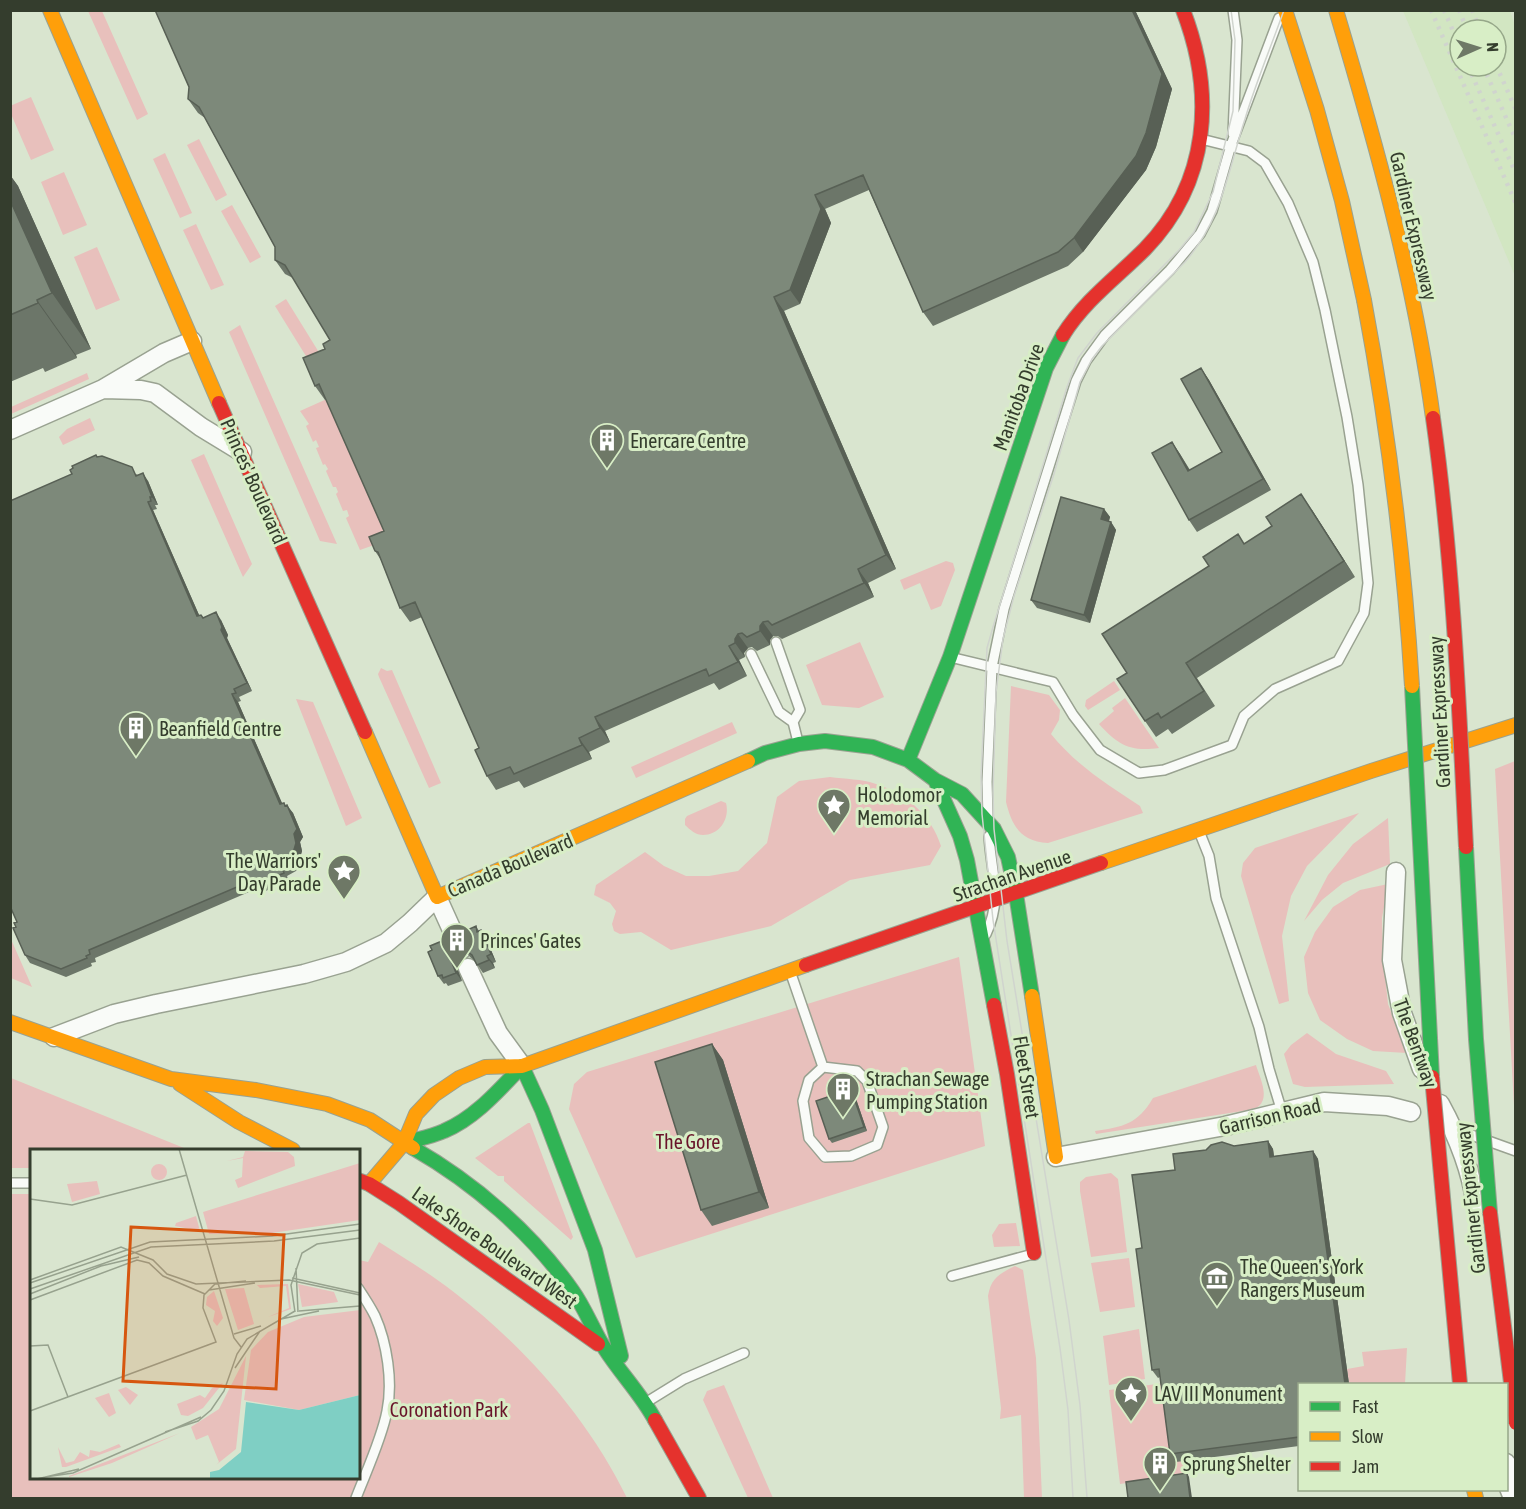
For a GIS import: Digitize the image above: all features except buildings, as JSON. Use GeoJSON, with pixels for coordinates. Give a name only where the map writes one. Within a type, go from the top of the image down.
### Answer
{"type":"FeatureCollection","features":[{"type":"Feature","properties":{"kind":"main road","name":"Princes' Boulevard"},"geometry":{"type":"LineString","coordinates":[[50,10],[192,341],[437,897]]}},
{"type":"Feature","properties":{"kind":"main road","name":"Manitoba Drive"},"geometry":{"type":"LineString","coordinates":[[908,760],[950,657],[1046,368],[1061,336],[1084,306],[1163,228],[1184,196],[1196,159],[1203,120],[1203,75],[1192,31],[1183,10]]}},
{"type":"Feature","properties":{"kind":"main road","name":"Gardiner Expressway"},"geometry":{"type":"LineString","coordinates":[[1283,10],[1317,110],[1342,201],[1375,353],[1392,453],[1407,592],[1436,1121],[1458,1383]]}},
{"type":"Feature","properties":{"kind":"main road","name":"Gardiner Expressway"},"geometry":{"type":"LineString","coordinates":[[1335,10],[1387,189],[1411,294],[1431,399],[1452,587],[1482,1125],[1495,1263],[1515,1423]]}},
{"type":"Feature","properties":{"kind":"main road","name":"Strachan Avenue"},"geometry":{"type":"LineString","coordinates":[[364,1185],[404,1143],[416,1114],[434,1095],[459,1078],[484,1066],[522,1066],[790,970],[1353,777],[1515,725]]}},
{"type":"Feature","properties":{"kind":"main road","name":"Canada Boulevard"},"geometry":{"type":"LineString","coordinates":[[437,897],[757,757],[799,744],[825,741],[848,743],[873,747],[908,760]]}},
{"type":"Feature","properties":{"kind":"main road"},"geometry":{"type":"LineString","coordinates":[[908,760],[935,780],[962,794],[988,823],[1001,841],[1008,857],[1016,894]]}},
{"type":"Feature","properties":{"kind":"main road"},"geometry":{"type":"LineString","coordinates":[[935,780],[960,836],[975,908]]}},
{"type":"Feature","properties":{"kind":"main road","name":"Fleet Street"},"geometry":{"type":"LineString","coordinates":[[1016,894],[1056,1157]]}},
{"type":"Feature","properties":{"kind":"main road","name":"Fleet Street"},"geometry":{"type":"LineString","coordinates":[[975,908],[1007,1074],[1034,1253]]}},
{"type":"Feature","properties":{"kind":"main road","name":"Lake Shore Boulevard West"},"geometry":{"type":"LineString","coordinates":[[10,1022],[171,1079],[256,1090],[327,1104],[370,1120],[442,1165],[481,1194],[529,1239],[572,1290],[606,1350],[646,1403],[699,1498]]}},
{"type":"Feature","properties":{"kind":"main road"},"geometry":{"type":"LineString","coordinates":[[522,1066],[542,1110],[595,1250],[625,1375]]}},
{"type":"Feature","properties":{"kind":"main road","name":"Strachan Avenue"},"geometry":{"type":"LineString","coordinates":[[404,1143],[444,1131],[462,1121],[484,1106],[522,1066]]}},
{"type":"Feature","properties":{"kind":"main road","name":"Lake Shore Boulevard West"},"geometry":{"type":"LineString","coordinates":[[171,1079],[239,1122],[291,1149]]}},
{"type":"Feature","properties":{"kind":"main road","name":"Lake Shore Boulevard West"},"geometry":{"type":"LineString","coordinates":[[364,1185],[437,1229],[606,1350]]}},
{"type":"Feature","properties":{"kind":"main road","name":"Lake Shore Boulevard West"},"geometry":{"type":"LineString","coordinates":[[686,1477],[690,1498]]}},
{"type":"Feature","properties":{"kind":"street"},"geometry":{"type":"LineString","coordinates":[[10,430],[103,389],[164,353],[192,341]]}},
{"type":"Feature","properties":{"kind":"street"},"geometry":{"type":"LineString","coordinates":[[103,389],[141,390],[155,393],[201,427],[242,453]]}},
{"type":"Feature","properties":{"kind":"street","name":"The Bentway"},"geometry":{"type":"LineString","coordinates":[[1396,872],[1392,960],[1401,1013],[1424,1076],[1453,1128],[1474,1190],[1497,1383]]}},
{"type":"Feature","properties":{"kind":"street","name":"Princes' Boulevard"},"geometry":{"type":"LineString","coordinates":[[437,897],[457,942]]}},
{"type":"Feature","properties":{"kind":"street","name":"Canada Boulevard"},"geometry":{"type":"LineString","coordinates":[[53,1038],[114,1014],[304,974],[346,962],[386,943],[437,897]]}},
{"type":"Feature","properties":{"kind":"street"},"geometry":{"type":"LineString","coordinates":[[468,968],[498,1034],[522,1066]]}},
{"type":"Feature","properties":{"kind":"street","name":"Garrison Road"},"geometry":{"type":"LineString","coordinates":[[1056,1157],[1225,1126],[1324,1102],[1388,1106],[1418,1115]]}},
{"type":"Feature","properties":{"kind":"street"},"geometry":{"type":"LineString","coordinates":[[1508,1480],[1514,1498]]}},
{"type":"Feature","properties":{"kind":"lane"},"geometry":{"type":"LineString","coordinates":[[1232,145],[1237,40],[1233,10]]}},
{"type":"Feature","properties":{"kind":"lane"},"geometry":{"type":"LineString","coordinates":[[984,948],[985,936],[993,920],[996,900],[988,823],[987,782],[992,667],[1004,609],[1076,381],[1086,361],[1105,335],[1170,270],[1200,234],[1212,211],[1232,145],[1283,10]]}},
{"type":"Feature","properties":{"kind":"lane"},"geometry":{"type":"LineString","coordinates":[[950,657],[1053,682],[1073,715],[1100,750],[1139,772],[1164,770],[1232,744],[1244,716],[1275,689],[1338,661],[1364,613],[1368,583],[1358,485],[1325,310],[1312,262],[1288,203],[1265,163],[1249,151],[1200,139]]}},
{"type":"Feature","properties":{"kind":"lane"},"geometry":{"type":"LineString","coordinates":[[776,642],[800,710],[793,722]]}},
{"type":"Feature","properties":{"kind":"lane"},"geometry":{"type":"LineString","coordinates":[[751,654],[779,712],[793,722],[799,744]]}},
{"type":"Feature","properties":{"kind":"lane"},"geometry":{"type":"LineString","coordinates":[[1199,831],[1209,856],[1216,898],[1259,1027],[1282,1112]]}},
{"type":"Feature","properties":{"kind":"lane"},"geometry":{"type":"LineString","coordinates":[[790,970],[823,1067]]}},
{"type":"Feature","properties":{"kind":"lane"},"geometry":{"type":"LineString","coordinates":[[823,1067],[857,1071],[867,1081],[883,1127],[877,1145],[852,1156],[825,1157],[809,1138],[803,1101],[809,1080],[823,1067]]}},
{"type":"Feature","properties":{"kind":"lane","name":"Garrison Road"},"geometry":{"type":"LineString","coordinates":[[1418,1115],[1515,1151]]}},
{"type":"Feature","properties":{"kind":"lane"},"geometry":{"type":"LineString","coordinates":[[1427,1129],[1458,1383]]}},
{"type":"Feature","properties":{"kind":"lane"},"geometry":{"type":"LineString","coordinates":[[10,1183],[30,1183]]}},
{"type":"Feature","properties":{"kind":"lane"},"geometry":{"type":"LineString","coordinates":[[952,1276],[1034,1253]]}},
{"type":"Feature","properties":{"kind":"lane"},"geometry":{"type":"LineString","coordinates":[[356,1498],[386,1418],[389,1389],[379,1327],[360,1291]]}},
{"type":"Feature","properties":{"kind":"lane"},"geometry":{"type":"LineString","coordinates":[[646,1403],[684,1380],[744,1353]]}},
{"type":"Feature","properties":{"kind":"shaded area"},"geometry":{"type":"Polygon","coordinates":[[[1403,11],[1510,11],[1516,28],[1515,276],[1403,11]]]}},
{"type":"Feature","properties":{"kind":"green space"},"geometry":{"type":"Polygon","coordinates":[[[88,11],[102,11],[148,114],[137,120],[88,11]]]}},
{"type":"Feature","properties":{"kind":"green space"},"geometry":{"type":"Polygon","coordinates":[[[31,97],[54,150],[31,160],[11,114],[10,106],[31,97]]]}},
{"type":"Feature","properties":{"kind":"green space"},"geometry":{"type":"Polygon","coordinates":[[[199,139],[227,195],[216,201],[187,145],[199,139]]]}},
{"type":"Feature","properties":{"kind":"green space"},"geometry":{"type":"Polygon","coordinates":[[[165,153],[192,213],[180,218],[153,159],[165,153]]]}},
{"type":"Feature","properties":{"kind":"green space"},"geometry":{"type":"Polygon","coordinates":[[[64,172],[87,225],[63,235],[41,182],[64,172]]]}},
{"type":"Feature","properties":{"kind":"green space"},"geometry":{"type":"Polygon","coordinates":[[[232,205],[261,257],[250,263],[221,211],[232,205]]]}},
{"type":"Feature","properties":{"kind":"green space"},"geometry":{"type":"Polygon","coordinates":[[[196,224],[224,285],[211,290],[183,230],[196,224]]]}},
{"type":"Feature","properties":{"kind":"green space"},"geometry":{"type":"Polygon","coordinates":[[[97,247],[120,300],[96,310],[74,257],[97,247]]]}},
{"type":"Feature","properties":{"kind":"green space"},"geometry":{"type":"Polygon","coordinates":[[[286,299],[320,354],[309,361],[275,306],[286,299]]]}},
{"type":"Feature","properties":{"kind":"green space"},"geometry":{"type":"Polygon","coordinates":[[[240,325],[337,544],[320,541],[229,332],[240,325]]]}},
{"type":"Feature","properties":{"kind":"green space"},"geometry":{"type":"Polygon","coordinates":[[[87,373],[89,379],[11,414],[11,407],[87,373]]]}},
{"type":"Feature","properties":{"kind":"green space"},"geometry":{"type":"Polygon","coordinates":[[[329,398],[391,539],[360,550],[346,518],[349,516],[347,510],[343,511],[336,494],[338,492],[336,487],[333,487],[326,471],[328,469],[325,464],[323,465],[316,448],[319,447],[316,440],[313,442],[306,426],[309,424],[300,411],[329,398]]]}},
{"type":"Feature","properties":{"kind":"green space"},"geometry":{"type":"Polygon","coordinates":[[[90,418],[95,430],[63,445],[59,437],[67,429],[90,418]]]}},
{"type":"Feature","properties":{"kind":"green space"},"geometry":{"type":"Polygon","coordinates":[[[204,454],[252,564],[243,577],[191,460],[204,454]]]}},
{"type":"Feature","properties":{"kind":"green space"},"geometry":{"type":"Polygon","coordinates":[[[946,561],[953,563],[955,570],[941,606],[931,610],[920,583],[904,590],[900,580],[946,561]]]}},
{"type":"Feature","properties":{"kind":"green space"},"geometry":{"type":"Polygon","coordinates":[[[860,642],[884,697],[859,708],[822,705],[806,665],[860,642]]]}},
{"type":"Feature","properties":{"kind":"green space"},"geometry":{"type":"Polygon","coordinates":[[[381,668],[387,671],[392,670],[441,783],[429,788],[379,677],[381,668]]]}},
{"type":"Feature","properties":{"kind":"green space"},"geometry":{"type":"Polygon","coordinates":[[[1114,681],[1120,690],[1088,710],[1085,706],[1086,700],[1114,681]]]}},
{"type":"Feature","properties":{"kind":"green space"},"geometry":{"type":"Polygon","coordinates":[[[1011,686],[1049,695],[1060,710],[1059,720],[1051,734],[1082,765],[1140,806],[1143,813],[1048,843],[1031,840],[1024,836],[1011,818],[1006,802],[1011,686]]]}},
{"type":"Feature","properties":{"kind":"green space"},"geometry":{"type":"Polygon","coordinates":[[[1125,698],[1159,748],[1132,748],[1112,737],[1099,724],[1114,711],[1112,708],[1125,698]]]}},
{"type":"Feature","properties":{"kind":"green space"},"geometry":{"type":"Polygon","coordinates":[[[296,699],[313,702],[362,818],[346,826],[296,699]]]}},
{"type":"Feature","properties":{"kind":"green space"},"geometry":{"type":"Polygon","coordinates":[[[732,722],[737,733],[636,778],[631,767],[732,722]]]}},
{"type":"Feature","properties":{"kind":"green space"},"geometry":{"type":"Polygon","coordinates":[[[1516,761],[1515,1123],[1495,769],[1516,761]]]}},
{"type":"Feature","properties":{"kind":"green space"},"geometry":{"type":"Polygon","coordinates":[[[830,777],[876,784],[898,794],[916,807],[931,825],[941,846],[930,865],[850,880],[771,926],[671,950],[641,932],[620,934],[614,931],[612,924],[616,911],[610,903],[594,895],[596,885],[645,852],[664,866],[686,876],[709,876],[738,871],[767,843],[777,797],[799,781],[830,777]]]}},
{"type":"Feature","properties":{"kind":"green space"},"geometry":{"type":"Polygon","coordinates":[[[721,801],[726,803],[727,809],[725,820],[719,829],[700,835],[685,825],[687,816],[721,801]]]}},
{"type":"Feature","properties":{"kind":"green space"},"geometry":{"type":"Polygon","coordinates":[[[1359,813],[1307,866],[1291,896],[1282,936],[1289,1001],[1279,1004],[1241,876],[1243,863],[1255,848],[1359,813]]]}},
{"type":"Feature","properties":{"kind":"green space"},"geometry":{"type":"Polygon","coordinates":[[[1388,818],[1390,864],[1343,883],[1322,900],[1304,921],[1328,875],[1353,844],[1388,818]]]}},
{"type":"Feature","properties":{"kind":"green space"},"geometry":{"type":"Polygon","coordinates":[[[1388,884],[1382,918],[1388,1004],[1407,1053],[1373,1051],[1347,1039],[1320,1020],[1308,993],[1304,957],[1315,932],[1333,907],[1360,890],[1388,884]]]}},
{"type":"Feature","properties":{"kind":"green space"},"geometry":{"type":"Polygon","coordinates":[[[10,937],[32,987],[11,978],[10,937]]]}},
{"type":"Feature","properties":{"kind":"green space","name":"The Gore"},"geometry":{"type":"Polygon","coordinates":[[[959,957],[985,1146],[636,1258],[569,1109],[574,1084],[587,1072],[959,957]]]}},
{"type":"Feature","properties":{"kind":"green space"},"geometry":{"type":"Polygon","coordinates":[[[1307,1033],[1336,1054],[1386,1071],[1394,1084],[1305,1087],[1293,1084],[1284,1054],[1291,1045],[1307,1033]]]}},
{"type":"Feature","properties":{"kind":"green space"},"geometry":{"type":"Polygon","coordinates":[[[1256,1065],[1264,1092],[1262,1102],[1257,1107],[1096,1134],[1095,1131],[1129,1123],[1142,1114],[1153,1098],[1256,1065]]]}},
{"type":"Feature","properties":{"kind":"green space"},"geometry":{"type":"Polygon","coordinates":[[[11,1078],[187,1149],[30,1149],[30,1168],[11,1168],[11,1078]]]}},
{"type":"Feature","properties":{"kind":"green space"},"geometry":{"type":"Polygon","coordinates":[[[530,1123],[573,1237],[571,1240],[504,1181],[504,1176],[498,1176],[475,1158],[530,1123]]]}},
{"type":"Feature","properties":{"kind":"green space"},"geometry":{"type":"Polygon","coordinates":[[[1111,1173],[1118,1179],[1127,1252],[1091,1257],[1080,1182],[1086,1177],[1111,1173]]]}},
{"type":"Feature","properties":{"kind":"green space","name":"Coronation Park"},"geometry":{"type":"Polygon","coordinates":[[[10,1194],[30,1194],[30,1479],[360,1479],[360,1260],[368,1262],[379,1242],[455,1293],[530,1360],[574,1412],[594,1440],[627,1498],[11,1498],[10,1194]]]}},
{"type":"Feature","properties":{"kind":"green space"},"geometry":{"type":"Polygon","coordinates":[[[1016,1223],[1020,1246],[994,1247],[992,1235],[999,1224],[1016,1223]]]}},
{"type":"Feature","properties":{"kind":"green space"},"geometry":{"type":"Polygon","coordinates":[[[1129,1258],[1135,1307],[1100,1312],[1091,1263],[1129,1258]]]}},
{"type":"Feature","properties":{"kind":"green space"},"geometry":{"type":"Polygon","coordinates":[[[1015,1266],[1023,1270],[1036,1358],[1042,1498],[1024,1498],[1021,1415],[1000,1419],[1001,1408],[988,1296],[991,1285],[997,1277],[1015,1266]]]}},
{"type":"Feature","properties":{"kind":"green space"},"geometry":{"type":"Polygon","coordinates":[[[1139,1329],[1145,1379],[1109,1385],[1103,1336],[1139,1329]]]}},
{"type":"Feature","properties":{"kind":"green space"},"geometry":{"type":"Polygon","coordinates":[[[1407,1348],[1405,1383],[1349,1383],[1347,1369],[1364,1366],[1362,1352],[1407,1348]]]}},
{"type":"Feature","properties":{"kind":"green space"},"geometry":{"type":"Polygon","coordinates":[[[1165,1383],[1203,1458],[1210,1458],[1212,1470],[1120,1484],[1109,1390],[1165,1383]]]}},
{"type":"Feature","properties":{"kind":"green space"},"geometry":{"type":"Polygon","coordinates":[[[724,1385],[773,1498],[748,1498],[703,1400],[707,1391],[724,1385]]]}},
{"type":"Feature","properties":{"kind":"tram line"},"geometry":{"type":"LineString","coordinates":[[1073,1498],[1068,1410],[1060,1348],[993,920],[982,814],[981,777],[987,648],[1067,387],[1078,358],[1097,333],[1194,232],[1213,192],[1233,111],[1235,40],[1231,10]]}},
{"type":"Feature","properties":{"kind":"tram line"},"geometry":{"type":"LineString","coordinates":[[1087,1498],[1080,1405],[1069,1320],[1007,941],[994,829],[996,692],[1003,639],[1014,596],[1054,474],[1080,382],[1102,346],[1185,262],[1208,229],[1216,212],[1249,105],[1284,10]]}},
{"type":"Feature","properties":{"kind":"railway"},"geometry":{"type":"LineString","coordinates":[[1431,10],[1516,204]]}},
{"type":"Feature","properties":{"kind":"railway"},"geometry":{"type":"LineString","coordinates":[[1444,10],[1448,19]]}},
{"type":"Feature","properties":{"kind":"railway"},"geometry":{"type":"LineString","coordinates":[[1459,10],[1462,18]]}},
{"type":"Feature","properties":{"kind":"railway"},"geometry":{"type":"LineString","coordinates":[[1472,10],[1475,18]]}},
{"type":"Feature","properties":{"kind":"railway"},"geometry":{"type":"LineString","coordinates":[[1473,78],[1516,174]]}},
{"type":"Feature","properties":{"kind":"railway"},"geometry":{"type":"LineString","coordinates":[[1488,78],[1516,140]]}},
{"type":"Feature","properties":{"kind":"railway"},"geometry":{"type":"LineString","coordinates":[[1502,78],[1516,110]]}},
{"type":"Feature","properties":{"kind":"traffic: fast"},"geometry":{"type":"LineString","coordinates":[[908,760],[950,657],[1046,368],[1063,335]]}},
{"type":"Feature","properties":{"kind":"traffic: fast"},"geometry":{"type":"LineString","coordinates":[[1412,686],[1432,1077]]}},
{"type":"Feature","properties":{"kind":"traffic: fast"},"geometry":{"type":"LineString","coordinates":[[748,761],[765,753],[799,744],[825,741],[873,747],[908,760],[935,780],[962,794],[994,829],[1008,857],[1032,996]]}},
{"type":"Feature","properties":{"kind":"traffic: fast"},"geometry":{"type":"LineString","coordinates":[[935,780],[960,836],[967,860],[994,1005]]}},
{"type":"Feature","properties":{"kind":"traffic: fast"},"geometry":{"type":"LineString","coordinates":[[1466,847],[1476,1039],[1490,1213]]}},
{"type":"Feature","properties":{"kind":"traffic: fast"},"geometry":{"type":"LineString","coordinates":[[404,1143],[439,1133],[466,1119],[486,1103],[522,1066]]}},
{"type":"Feature","properties":{"kind":"traffic: fast"},"geometry":{"type":"LineString","coordinates":[[522,1066],[542,1110],[595,1250],[621,1356]]}},
{"type":"Feature","properties":{"kind":"traffic: fast"},"geometry":{"type":"LineString","coordinates":[[413,1148],[479,1193],[500,1210],[538,1248],[572,1290],[605,1349],[644,1401],[655,1420]]}},
{"type":"Feature","properties":{"kind":"traffic: slow"},"geometry":{"type":"LineString","coordinates":[[50,10],[219,403]]}},
{"type":"Feature","properties":{"kind":"traffic: slow"},"geometry":{"type":"LineString","coordinates":[[1285,10],[1317,110],[1342,201],[1364,300]]}},
{"type":"Feature","properties":{"kind":"traffic: slow"},"geometry":{"type":"LineString","coordinates":[[1336,10],[1405,263],[1433,418]]}},
{"type":"Feature","properties":{"kind":"traffic: slow"},"geometry":{"type":"LineString","coordinates":[[1364,300],[1394,492],[1412,686]]}},
{"type":"Feature","properties":{"kind":"traffic: slow"},"geometry":{"type":"LineString","coordinates":[[1101,863],[1371,771],[1516,725]]}},
{"type":"Feature","properties":{"kind":"traffic: slow"},"geometry":{"type":"LineString","coordinates":[[365,732],[437,897],[748,761]]}},
{"type":"Feature","properties":{"kind":"traffic: slow"},"geometry":{"type":"LineString","coordinates":[[369,1184],[404,1143],[416,1114],[434,1095],[459,1078],[485,1067],[522,1066],[806,965]]}},
{"type":"Feature","properties":{"kind":"traffic: slow"},"geometry":{"type":"LineString","coordinates":[[1032,996],[1056,1157]]}},
{"type":"Feature","properties":{"kind":"traffic: slow"},"geometry":{"type":"LineString","coordinates":[[10,1022],[171,1079],[256,1090],[327,1104],[370,1120],[413,1148]]}},
{"type":"Feature","properties":{"kind":"traffic: slow"},"geometry":{"type":"LineString","coordinates":[[180,1084],[239,1122],[291,1149]]}},
{"type":"Feature","properties":{"kind":"traffic: slow"},"geometry":{"type":"LineString","coordinates":[[1474,1491],[1476,1498]]}},
{"type":"Feature","properties":{"kind":"traffic: jam"},"geometry":{"type":"LineString","coordinates":[[1063,335],[1091,300],[1145,249],[1167,223],[1183,195],[1194,166],[1200,136],[1202,104],[1200,73],[1183,10]]}},
{"type":"Feature","properties":{"kind":"traffic: jam"},"geometry":{"type":"LineString","coordinates":[[219,403],[365,732]]}},
{"type":"Feature","properties":{"kind":"traffic: jam"},"geometry":{"type":"LineString","coordinates":[[1433,418],[1446,525],[1458,686],[1466,847]]}},
{"type":"Feature","properties":{"kind":"traffic: jam"},"geometry":{"type":"LineString","coordinates":[[806,965],[1101,863]]}},
{"type":"Feature","properties":{"kind":"traffic: jam"},"geometry":{"type":"LineString","coordinates":[[994,1005],[1007,1074],[1034,1253]]}},
{"type":"Feature","properties":{"kind":"traffic: jam"},"geometry":{"type":"LineString","coordinates":[[1432,1077],[1460,1383]]}},
{"type":"Feature","properties":{"kind":"traffic: jam"},"geometry":{"type":"LineString","coordinates":[[360,1181],[399,1203],[598,1344]]}},
{"type":"Feature","properties":{"kind":"traffic: jam"},"geometry":{"type":"LineString","coordinates":[[1490,1213],[1516,1423]]}},
{"type":"Feature","properties":{"kind":"traffic: jam"},"geometry":{"type":"LineString","coordinates":[[655,1420],[699,1498]]}},
{"type":"Feature","properties":{"kind":"place","name":"Enercare Centre"},"geometry":{"type":"Point","coordinates":[607,469]}},
{"type":"Feature","properties":{"kind":"place","name":"Beanfield Centre"},"geometry":{"type":"Point","coordinates":[136,757]}},
{"type":"Feature","properties":{"kind":"place","name":"Holodomor Memorial"},"geometry":{"type":"Point","coordinates":[834,834]}},
{"type":"Feature","properties":{"kind":"place","name":"The Warriors' Day Parade"},"geometry":{"type":"Point","coordinates":[344,900]}},
{"type":"Feature","properties":{"kind":"place","name":"Princes' Gates"},"geometry":{"type":"Point","coordinates":[457,969]}},
{"type":"Feature","properties":{"kind":"place","name":"Strachan Sewage Pumping Station"},"geometry":{"type":"Point","coordinates":[843,1118]}},
{"type":"Feature","properties":{"kind":"place","name":"The Queen's York Rangers Museum"},"geometry":{"type":"Point","coordinates":[1217,1307]}},
{"type":"Feature","properties":{"kind":"place","name":"LAV III Monument"},"geometry":{"type":"Point","coordinates":[1131,1422]}},
{"type":"Feature","properties":{"kind":"place","name":"Sprung Shelter"},"geometry":{"type":"Point","coordinates":[1160,1492]}}]}
